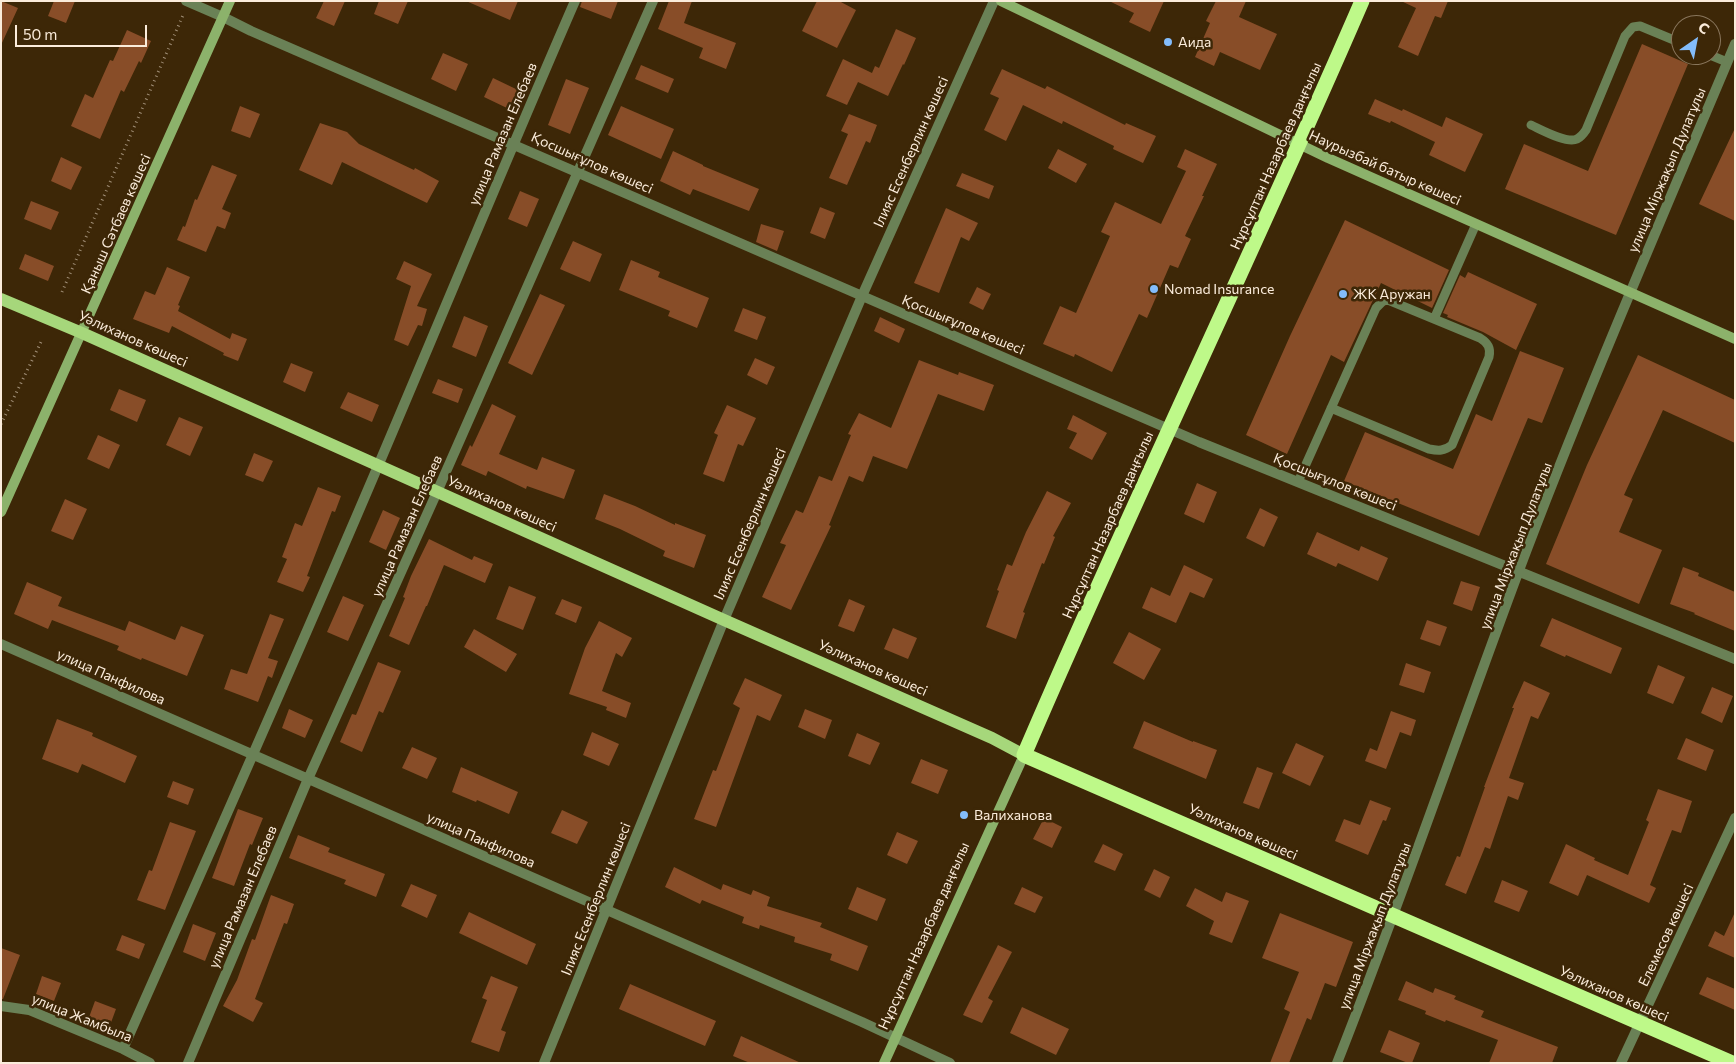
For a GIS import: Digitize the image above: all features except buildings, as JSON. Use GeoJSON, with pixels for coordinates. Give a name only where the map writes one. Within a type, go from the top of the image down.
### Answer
{"type":"FeatureCollection","features":[{"type":"Feature","properties":{"kind":"highway","name":"Нұрсұлтан Назарбаев даңғылы"},"geometry":{"type":"LineString","coordinates":[[1024,755],[1169,429],[1300,145],[1362,1]]}},
{"type":"Feature","properties":{"kind":"highway","name":"Уәлиханов көшесі"},"geometry":{"type":"LineString","coordinates":[[1024,755],[1732,1063]]}},
{"type":"Feature","properties":{"kind":"main road","name":"Уәлиханов көшесі"},"geometry":{"type":"LineString","coordinates":[[1,299],[82,333],[992,738],[1024,755]]}},
{"type":"Feature","properties":{"kind":"street","name":"Қаныш Сәтбаев көшесі"},"geometry":{"type":"LineString","coordinates":[[1,512],[230,1]]}},
{"type":"Feature","properties":{"kind":"street","name":"улица Рамазан Елебаев"},"geometry":{"type":"LineString","coordinates":[[123,1049],[378,466],[575,1]]}},
{"type":"Feature","properties":{"kind":"street","name":"улица Рамазан Елебаев"},"geometry":{"type":"LineString","coordinates":[[188,1063],[308,779],[437,492],[653,1]]}},
{"type":"Feature","properties":{"kind":"street","name":"Ілияс Есенберлин көшесі"},"geometry":{"type":"LineString","coordinates":[[544,1063],[724,620],[862,296],[994,1]]}},
{"type":"Feature","properties":{"kind":"street","name":"Наурызбай батыр көшесі"},"geometry":{"type":"LineString","coordinates":[[1000,1],[1300,145],[1735,339]]}},
{"type":"Feature","properties":{"kind":"street","name":"Қосшығұлов көшесі"},"geometry":{"type":"LineString","coordinates":[[188,2],[1169,429],[1735,659]]}},
{"type":"Feature","properties":{"kind":"street","name":"улица Міржақып Дулатұлы"},"geometry":{"type":"LineString","coordinates":[[1337,1063],[1394,916],[1519,572],[1630,292],[1735,44]]}},
{"type":"Feature","properties":{"kind":"street","name":"улица Панфилова"},"geometry":{"type":"LineString","coordinates":[[1,644],[896,1037],[950,1063]]}},
{"type":"Feature","properties":{"kind":"street","name":"Нұрсұлтан Назарбаев даңғылы"},"geometry":{"type":"LineString","coordinates":[[884,1063],[1024,755]]}},
{"type":"Feature","properties":{"kind":"street","name":"Елемесов көшесі"},"geometry":{"type":"LineString","coordinates":[[1621,1063],[1735,818]]}},
{"type":"Feature","properties":{"kind":"street","name":"улица Жамбыла"},"geometry":{"type":"LineString","coordinates":[[1,1006],[29,1010],[123,1049],[150,1063]]}},
{"type":"Feature","properties":{"kind":"lane"},"geometry":{"type":"LineString","coordinates":[[1531,125],[1570,141],[1577,140],[1586,130],[1625,36],[1633,27],[1640,26],[1671,39]]}},
{"type":"Feature","properties":{"kind":"lane"},"geometry":{"type":"LineString","coordinates":[[1721,60],[1727,62]]}},
{"type":"Feature","properties":{"kind":"lane"},"geometry":{"type":"LineString","coordinates":[[1434,319],[1476,224]]}},
{"type":"Feature","properties":{"kind":"lane"},"geometry":{"type":"LineString","coordinates":[[1298,482],[1331,408],[1379,304],[1388,300],[1393,301],[1485,341],[1490,351],[1452,444],[1445,450],[1429,449],[1331,408]]}},
{"type":"Feature","properties":{"kind":"path"},"geometry":{"type":"LineString","coordinates":[[62,292],[188,2]]}},
{"type":"Feature","properties":{"kind":"path"},"geometry":{"type":"LineString","coordinates":[[1,424],[41,342]]}},
{"type":"Feature","properties":{"kind":"place","name":"Аида"},"geometry":{"type":"Point","coordinates":[1168,42]}},
{"type":"Feature","properties":{"kind":"place","name":"Nomad Insurance"},"geometry":{"type":"Point","coordinates":[1154,289]}},
{"type":"Feature","properties":{"kind":"place","name":"ЖК Аружан"},"geometry":{"type":"Point","coordinates":[1343,294]}},
{"type":"Feature","properties":{"kind":"place","name":"Валиханова"},"geometry":{"type":"Point","coordinates":[964,815]}}]}
